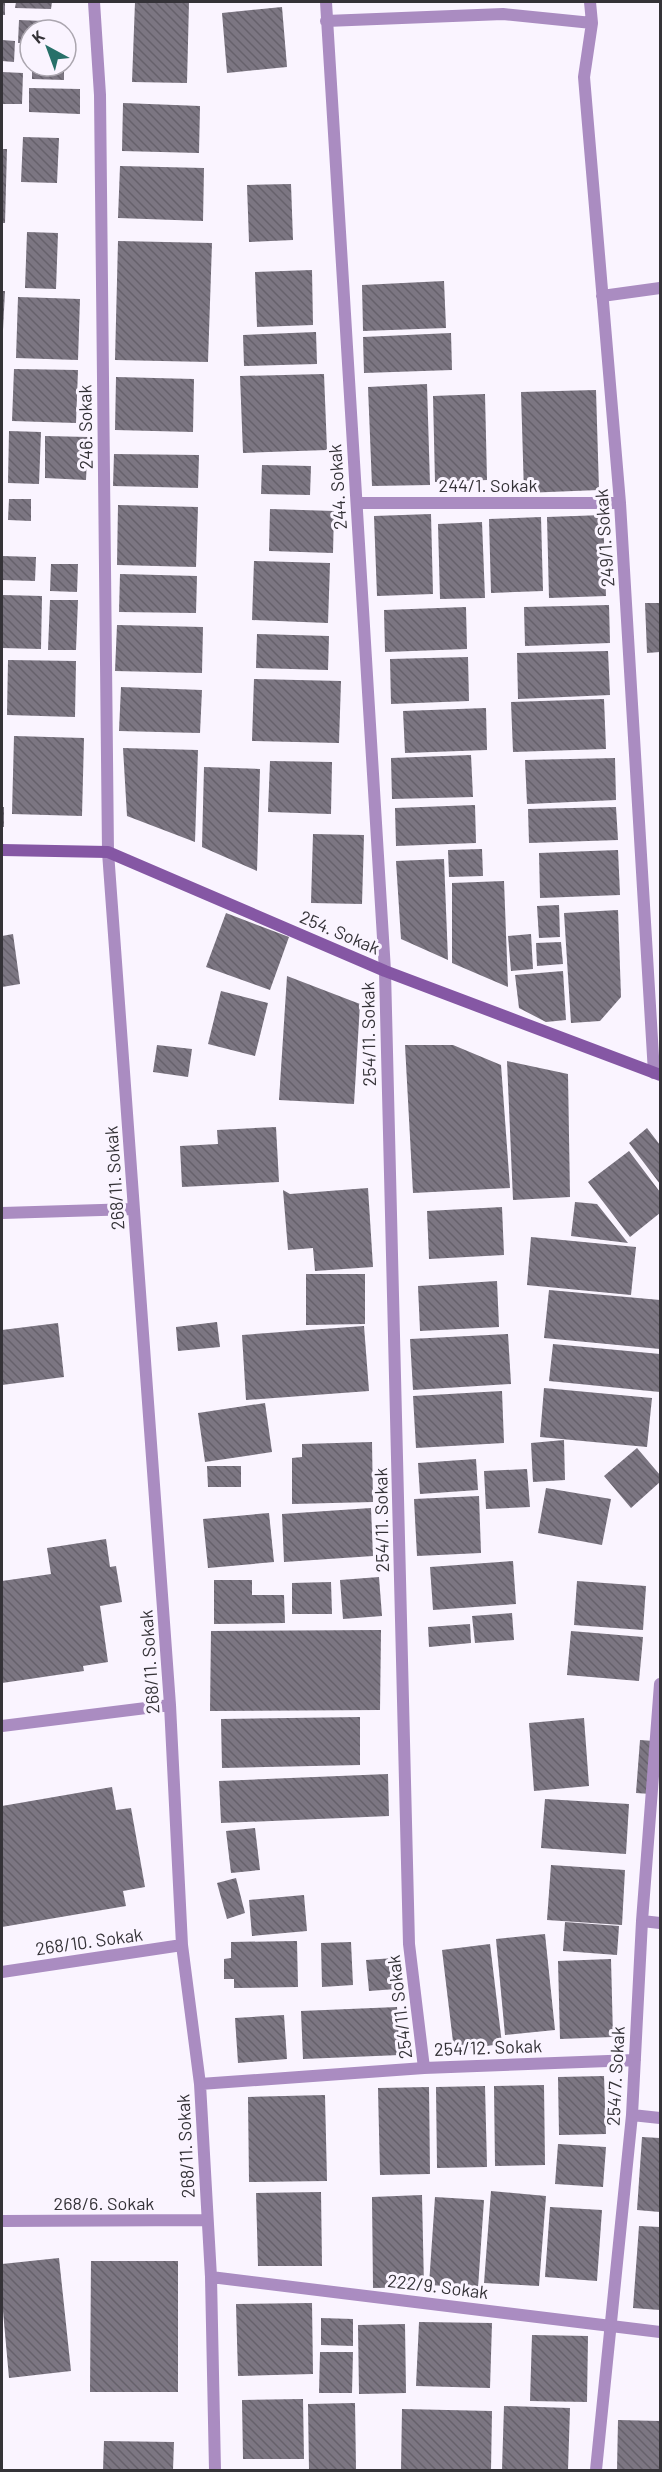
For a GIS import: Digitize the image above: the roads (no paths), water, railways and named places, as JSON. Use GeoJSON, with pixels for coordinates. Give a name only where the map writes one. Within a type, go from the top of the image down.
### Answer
{"type":"FeatureCollection","features":[{"type":"Feature","properties":{"kind":"street","name":"246. Sokak"},"geometry":{"type":"LineString","coordinates":[[94,2],[100,95],[108,852]]}},
{"type":"Feature","properties":{"kind":"street","name":"244. Sokak"},"geometry":{"type":"LineString","coordinates":[[326,2],[385,970]]}},
{"type":"Feature","properties":{"kind":"street","name":"249/1. Sokak"},"geometry":{"type":"LineString","coordinates":[[590,2],[592,23],[584,77],[620,503],[657,1074]]}},
{"type":"Feature","properties":{"kind":"street"},"geometry":{"type":"LineString","coordinates":[[326,21],[504,14],[592,23]]}},
{"type":"Feature","properties":{"kind":"street"},"geometry":{"type":"LineString","coordinates":[[602,296],[660,288]]}},
{"type":"Feature","properties":{"kind":"street","name":"244/1. Sokak"},"geometry":{"type":"LineString","coordinates":[[357,503],[620,503]]}},
{"type":"Feature","properties":{"kind":"street","name":"254. Sokak"},"geometry":{"type":"LineString","coordinates":[[2,850],[108,852],[385,970],[657,1074]]}},
{"type":"Feature","properties":{"kind":"street","name":"268/11. Sokak"},"geometry":{"type":"LineString","coordinates":[[108,852],[170,1705],[182,1945],[200,2084],[211,2277],[215,2470]]}},
{"type":"Feature","properties":{"kind":"street","name":"254/11. Sokak"},"geometry":{"type":"LineString","coordinates":[[385,970],[409,1944],[424,2068]]}},
{"type":"Feature","properties":{"kind":"street"},"geometry":{"type":"LineString","coordinates":[[2,1213],[134,1209]]}},
{"type":"Feature","properties":{"kind":"street","name":"254/7. Sokak"},"geometry":{"type":"LineString","coordinates":[[596,2470],[632,2115],[642,1921],[660,1684]]}},
{"type":"Feature","properties":{"kind":"street"},"geometry":{"type":"LineString","coordinates":[[2,1726],[170,1705]]}},
{"type":"Feature","properties":{"kind":"street"},"geometry":{"type":"LineString","coordinates":[[642,1921],[660,1923]]}},
{"type":"Feature","properties":{"kind":"street","name":"268/10. Sokak"},"geometry":{"type":"LineString","coordinates":[[2,1972],[182,1945]]}},
{"type":"Feature","properties":{"kind":"street","name":"254/12. Sokak"},"geometry":{"type":"LineString","coordinates":[[200,2084],[424,2068],[635,2060]]}},
{"type":"Feature","properties":{"kind":"street"},"geometry":{"type":"LineString","coordinates":[[632,2115],[660,2118]]}},
{"type":"Feature","properties":{"kind":"street","name":"268/6. Sokak"},"geometry":{"type":"LineString","coordinates":[[2,2221],[206,2220]]}},
{"type":"Feature","properties":{"kind":"street","name":"222/9. Sokak"},"geometry":{"type":"LineString","coordinates":[[211,2277],[660,2332]]}}]}
